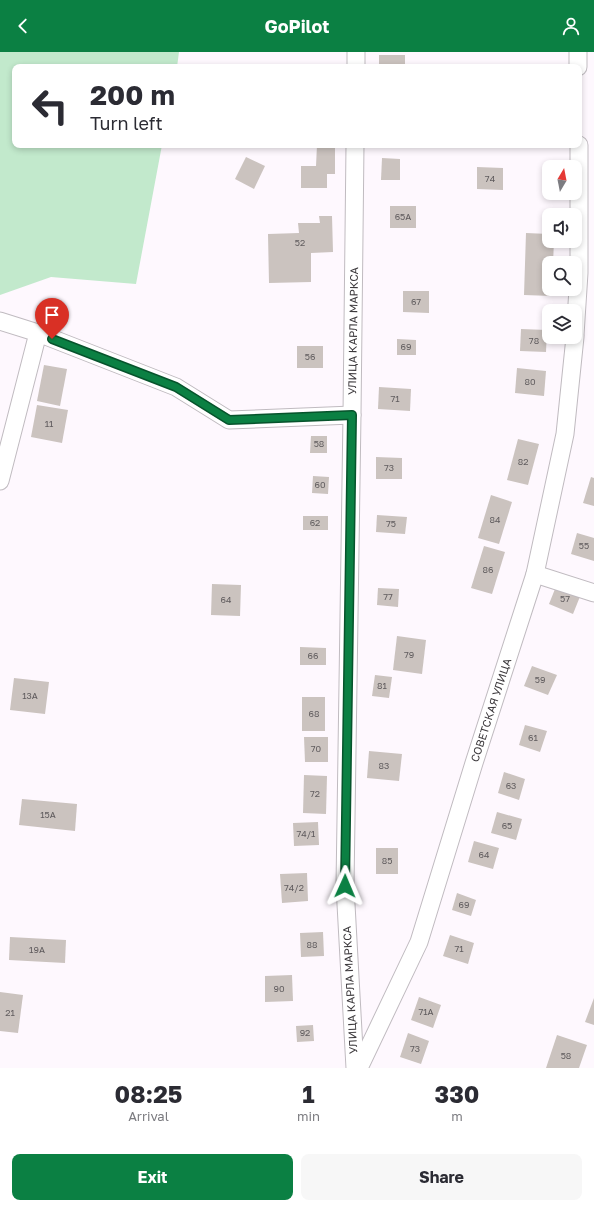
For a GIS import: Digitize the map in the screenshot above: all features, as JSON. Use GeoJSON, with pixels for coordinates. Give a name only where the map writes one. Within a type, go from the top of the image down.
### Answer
{"type":"FeatureCollection","features":[{"type":"Feature","properties":{"kind":"street"},"geometry":{"type":"LineString","coordinates":[[356,52],[356,64]]}},
{"type":"Feature","properties":{"kind":"street"},"geometry":{"type":"LineString","coordinates":[[578,52],[578,64]]}},
{"type":"Feature","properties":{"kind":"street","name":"УЛИЦА КАРЛА МАРКСА"},"geometry":{"type":"LineString","coordinates":[[355,148],[345,886],[355,1068]]}},
{"type":"Feature","properties":{"kind":"street","name":"СОВЕТСКАЯ УЛИЦА"},"geometry":{"type":"LineString","coordinates":[[577,304],[579,273],[578,148]]}},
{"type":"Feature","properties":{"kind":"street"},"geometry":{"type":"LineString","coordinates":[[0,321],[38,333],[176,387],[229,420],[352,415]]}},
{"type":"Feature","properties":{"kind":"street"},"geometry":{"type":"LineString","coordinates":[[0,481],[38,333]]}},
{"type":"Feature","properties":{"kind":"street","name":"СОВЕТСКАЯ УЛИЦА"},"geometry":{"type":"LineString","coordinates":[[359,1068],[419,942],[474,762],[535,574],[565,434],[574,344]]}},
{"type":"Feature","properties":{"kind":"street"},"geometry":{"type":"LineString","coordinates":[[535,574],[594,593]]}},
{"type":"Feature","properties":{"kind":"green space"},"geometry":{"type":"Polygon","coordinates":[[[0,52],[179,52],[177,64],[12,64],[12,148],[161,148],[136,284],[51,277],[0,295],[0,52]]]}},
{"type":"Feature","properties":{"kind":"building"},"geometry":{"type":"Polygon","coordinates":[[[379,55],[405,55],[405,64],[379,64],[379,55]]]}},
{"type":"Feature","properties":{"kind":"building"},"geometry":{"type":"Polygon","coordinates":[[[317,148],[335,148],[335,174],[327,174],[327,188],[301,188],[301,166],[316,166],[317,148]]]}},
{"type":"Feature","properties":{"kind":"building"},"geometry":{"type":"Polygon","coordinates":[[[246,157],[265,166],[254,189],[235,179],[246,157]]]}},
{"type":"Feature","properties":{"kind":"building"},"geometry":{"type":"Polygon","coordinates":[[[382,158],[400,159],[400,180],[381,180],[382,158]]]}},
{"type":"Feature","properties":{"kind":"building"},"geometry":{"type":"Polygon","coordinates":[[[477,167],[503,168],[503,190],[477,189],[477,167]]]}},
{"type":"Feature","properties":{"kind":"building"},"geometry":{"type":"Polygon","coordinates":[[[390,206],[416,206],[416,228],[390,228],[390,206]]]}},
{"type":"Feature","properties":{"kind":"building"},"geometry":{"type":"Polygon","coordinates":[[[319,216],[332,216],[333,252],[311,253],[311,282],[269,283],[268,234],[299,233],[298,223],[320,223],[319,216]]]}},
{"type":"Feature","properties":{"kind":"building"},"geometry":{"type":"Polygon","coordinates":[[[526,233],[542,234],[542,248],[554,248],[553,256],[542,256],[542,296],[524,295],[526,233]]]}},
{"type":"Feature","properties":{"kind":"building"},"geometry":{"type":"Polygon","coordinates":[[[403,291],[429,291],[429,313],[403,312],[403,291]]]}},
{"type":"Feature","properties":{"kind":"building"},"geometry":{"type":"Polygon","coordinates":[[[521,329],[542,330],[542,344],[546,344],[546,352],[520,351],[521,329]]]}},
{"type":"Feature","properties":{"kind":"building"},"geometry":{"type":"Polygon","coordinates":[[[397,339],[416,340],[416,355],[397,355],[397,339]]]}},
{"type":"Feature","properties":{"kind":"building"},"geometry":{"type":"Polygon","coordinates":[[[297,346],[323,346],[323,368],[297,368],[297,346]]]}},
{"type":"Feature","properties":{"kind":"building"},"geometry":{"type":"Polygon","coordinates":[[[44,365],[67,369],[60,406],[37,401],[44,365]]]}},
{"type":"Feature","properties":{"kind":"building"},"geometry":{"type":"Polygon","coordinates":[[[517,368],[546,371],[544,396],[515,393],[517,368]]]}},
{"type":"Feature","properties":{"kind":"building"},"geometry":{"type":"Polygon","coordinates":[[[379,387],[411,389],[410,411],[378,409],[379,387]]]}},
{"type":"Feature","properties":{"kind":"building"},"geometry":{"type":"Polygon","coordinates":[[[37,405],[68,410],[62,443],[31,437],[37,405]]]}},
{"type":"Feature","properties":{"kind":"building"},"geometry":{"type":"Polygon","coordinates":[[[311,436],[327,436],[327,453],[310,453],[311,436]]]}},
{"type":"Feature","properties":{"kind":"building"},"geometry":{"type":"Polygon","coordinates":[[[518,439],[539,444],[528,485],[507,480],[518,439]]]}},
{"type":"Feature","properties":{"kind":"building"},"geometry":{"type":"Polygon","coordinates":[[[376,457],[402,458],[402,479],[376,479],[376,457]]]}},
{"type":"Feature","properties":{"kind":"building"},"geometry":{"type":"Polygon","coordinates":[[[313,476],[329,477],[328,494],[312,493],[313,476]]]}},
{"type":"Feature","properties":{"kind":"building"},"geometry":{"type":"Polygon","coordinates":[[[591,477],[594,478],[594,506],[583,503],[591,477]]]}},
{"type":"Feature","properties":{"kind":"building"},"geometry":{"type":"Polygon","coordinates":[[[491,495],[512,502],[499,544],[478,538],[491,495]]]}},
{"type":"Feature","properties":{"kind":"building"},"geometry":{"type":"Polygon","coordinates":[[[377,515],[407,517],[405,534],[376,532],[377,515]]]}},
{"type":"Feature","properties":{"kind":"building"},"geometry":{"type":"Polygon","coordinates":[[[303,516],[328,516],[328,530],[303,530],[303,516]]]}},
{"type":"Feature","properties":{"kind":"building"},"geometry":{"type":"Polygon","coordinates":[[[577,533],[594,538],[594,561],[571,554],[577,533]]]}},
{"type":"Feature","properties":{"kind":"building"},"geometry":{"type":"Polygon","coordinates":[[[484,546],[505,552],[492,594],[471,588],[484,546]]]}},
{"type":"Feature","properties":{"kind":"building"},"geometry":{"type":"Polygon","coordinates":[[[212,584],[241,585],[240,616],[211,615],[212,584]]]}},
{"type":"Feature","properties":{"kind":"building"},"geometry":{"type":"Polygon","coordinates":[[[557,584],[581,594],[573,614],[549,604],[557,584]]]}},
{"type":"Feature","properties":{"kind":"building"},"geometry":{"type":"Polygon","coordinates":[[[378,588],[399,589],[398,607],[377,605],[378,588]]]}},
{"type":"Feature","properties":{"kind":"building"},"geometry":{"type":"Polygon","coordinates":[[[397,636],[426,640],[422,674],[393,670],[397,636]]]}},
{"type":"Feature","properties":{"kind":"building"},"geometry":{"type":"Polygon","coordinates":[[[300,647],[326,648],[326,665],[300,665],[300,647]]]}},
{"type":"Feature","properties":{"kind":"building"},"geometry":{"type":"Polygon","coordinates":[[[532,666],[557,675],[548,695],[524,686],[532,666]]]}},
{"type":"Feature","properties":{"kind":"building"},"geometry":{"type":"Polygon","coordinates":[[[375,675],[392,677],[389,698],[372,696],[375,675]]]}},
{"type":"Feature","properties":{"kind":"building"},"geometry":{"type":"Polygon","coordinates":[[[14,678],[49,682],[45,714],[10,710],[14,678]]]}},
{"type":"Feature","properties":{"kind":"building"},"geometry":{"type":"Polygon","coordinates":[[[302,697],[325,697],[325,731],[302,731],[302,697]]]}},
{"type":"Feature","properties":{"kind":"building"},"geometry":{"type":"Polygon","coordinates":[[[525,725],[547,731],[540,752],[519,745],[525,725]]]}},
{"type":"Feature","properties":{"kind":"building"},"geometry":{"type":"Polygon","coordinates":[[[304,737],[328,737],[328,762],[305,762],[304,737]]]}},
{"type":"Feature","properties":{"kind":"building"},"geometry":{"type":"Polygon","coordinates":[[[369,751],[402,754],[399,781],[367,778],[369,751]]]}},
{"type":"Feature","properties":{"kind":"building"},"geometry":{"type":"Polygon","coordinates":[[[504,772],[525,779],[519,800],[498,793],[504,772]]]}},
{"type":"Feature","properties":{"kind":"building"},"geometry":{"type":"Polygon","coordinates":[[[304,775],[327,776],[326,814],[303,813],[304,775]]]}},
{"type":"Feature","properties":{"kind":"building"},"geometry":{"type":"Polygon","coordinates":[[[22,799],[77,804],[75,831],[19,825],[22,799]]]}},
{"type":"Feature","properties":{"kind":"building"},"geometry":{"type":"Polygon","coordinates":[[[497,812],[522,819],[516,840],[491,833],[497,812]]]}},
{"type":"Feature","properties":{"kind":"building"},"geometry":{"type":"Polygon","coordinates":[[[318,822],[319,845],[294,846],[293,823],[318,822]]]}},
{"type":"Feature","properties":{"kind":"building"},"geometry":{"type":"Polygon","coordinates":[[[474,841],[499,848],[493,869],[468,862],[474,841]]]}},
{"type":"Feature","properties":{"kind":"building"},"geometry":{"type":"Polygon","coordinates":[[[376,848],[398,848],[398,874],[376,874],[376,848]]]}},
{"type":"Feature","properties":{"kind":"building"},"geometry":{"type":"Polygon","coordinates":[[[307,873],[308,901],[282,903],[280,874],[307,873]]]}},
{"type":"Feature","properties":{"kind":"building"},"geometry":{"type":"Polygon","coordinates":[[[457,893],[476,900],[471,916],[452,910],[457,893]]]}},
{"type":"Feature","properties":{"kind":"building"},"geometry":{"type":"Polygon","coordinates":[[[323,932],[324,956],[301,957],[300,933],[323,932]]]}},
{"type":"Feature","properties":{"kind":"building"},"geometry":{"type":"Polygon","coordinates":[[[450,935],[474,943],[468,964],[443,956],[450,935]]]}},
{"type":"Feature","properties":{"kind":"building"},"geometry":{"type":"Polygon","coordinates":[[[10,937],[66,940],[65,963],[9,960],[10,937]]]}},
{"type":"Feature","properties":{"kind":"building"},"geometry":{"type":"Polygon","coordinates":[[[292,975],[293,1001],[265,1002],[265,976],[292,975]]]}},
{"type":"Feature","properties":{"kind":"building"},"geometry":{"type":"Polygon","coordinates":[[[0,992],[23,995],[18,1033],[0,1031],[0,992]]]}},
{"type":"Feature","properties":{"kind":"building"},"geometry":{"type":"Polygon","coordinates":[[[419,997],[441,1005],[433,1028],[411,1020],[419,997]]]}},
{"type":"Feature","properties":{"kind":"building"},"geometry":{"type":"Polygon","coordinates":[[[594,998],[594,1025],[585,1022],[594,998]]]}},
{"type":"Feature","properties":{"kind":"building"},"geometry":{"type":"Polygon","coordinates":[[[313,1025],[314,1041],[297,1042],[296,1026],[313,1025]]]}},
{"type":"Feature","properties":{"kind":"building"},"geometry":{"type":"Polygon","coordinates":[[[408,1033],[429,1041],[421,1064],[400,1057],[408,1033]]]}},
{"type":"Feature","properties":{"kind":"building"},"geometry":{"type":"Polygon","coordinates":[[[557,1035],[587,1045],[579,1068],[546,1068],[557,1035]]]}},
{"type":"Feature","properties":{"kind":"route"},"geometry":{"type":"LineString","coordinates":[[52,339],[176,387],[229,420],[352,415],[345,886]]}}]}
